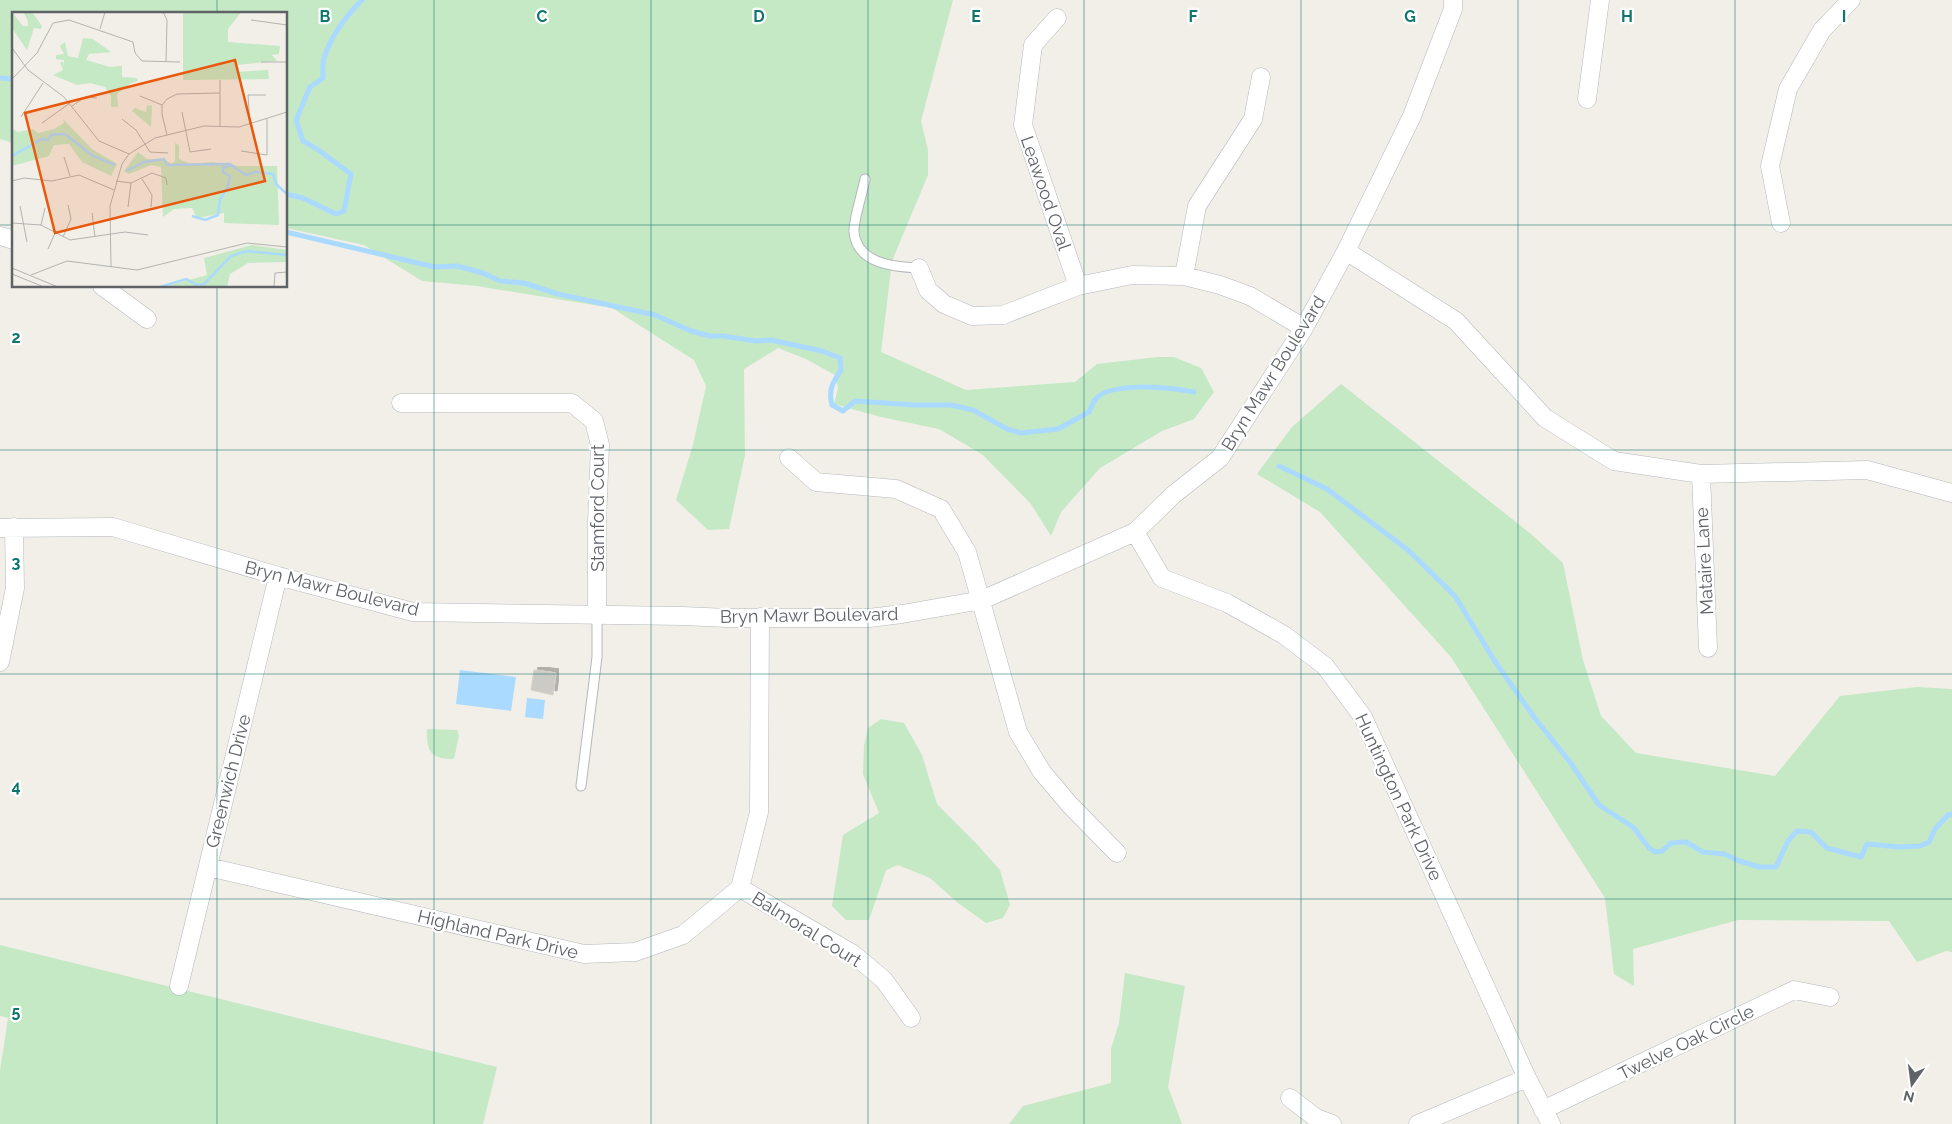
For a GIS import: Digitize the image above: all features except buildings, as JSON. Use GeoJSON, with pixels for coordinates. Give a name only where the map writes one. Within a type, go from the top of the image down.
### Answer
{"type":"FeatureCollection","features":[{"type":"Feature","properties":{"kind":"street","name":"Bryn Mawr Boulevard"},"geometry":{"type":"LineString","coordinates":[[7,527],[113,527],[278,576],[413,612],[869,618],[982,600],[1135,532],[1173,495],[1220,458],[1304,328],[1346,251],[1412,116],[1453,9],[1453,0]]}},
{"type":"Feature","properties":{"kind":"street"},"geometry":{"type":"LineString","coordinates":[[1587,99],[1600,0]]}},
{"type":"Feature","properties":{"kind":"street"},"geometry":{"type":"LineString","coordinates":[[1781,223],[1770,166],[1788,89],[1822,30],[1851,0]]}},
{"type":"Feature","properties":{"kind":"street","name":"Leawood Oval"},"geometry":{"type":"LineString","coordinates":[[1056,18],[1033,45],[1023,125],[1078,286]]}},
{"type":"Feature","properties":{"kind":"street"},"geometry":{"type":"LineString","coordinates":[[1184,276],[1197,206],[1253,119],[1261,77]]}},
{"type":"Feature","properties":{"kind":"street"},"geometry":{"type":"LineString","coordinates":[[1346,251],[1456,321],[1545,418],[1614,461],[1700,474],[1867,470],[1952,493]]}},
{"type":"Feature","properties":{"kind":"street"},"geometry":{"type":"LineString","coordinates":[[919,268],[928,290],[944,304],[972,316],[1003,315],[1078,286],[1132,275],[1184,276],[1220,285],[1250,296],[1304,328]]}},
{"type":"Feature","properties":{"kind":"street"},"geometry":{"type":"LineString","coordinates":[[105,288],[146,319]]}},
{"type":"Feature","properties":{"kind":"street","name":"Stamford Court"},"geometry":{"type":"LineString","coordinates":[[401,403],[572,403],[594,421],[600,445],[597,523],[597,614]]}},
{"type":"Feature","properties":{"kind":"street"},"geometry":{"type":"LineString","coordinates":[[789,458],[816,482],[896,489],[941,509],[967,552],[1018,732],[1042,772],[1070,805],[1117,853]]}},
{"type":"Feature","properties":{"kind":"street","name":"Mataire Lane"},"geometry":{"type":"LineString","coordinates":[[1700,474],[1708,648]]}},
{"type":"Feature","properties":{"kind":"street"},"geometry":{"type":"LineString","coordinates":[[0,662],[15,588],[7,527]]}},
{"type":"Feature","properties":{"kind":"street","name":"Huntington Park Drive"},"geometry":{"type":"LineString","coordinates":[[1135,532],[1162,578],[1226,603],[1284,635],[1325,666],[1364,717],[1527,1078],[1547,1117]]}},
{"type":"Feature","properties":{"kind":"street","name":"Greenwich Drive"},"geometry":{"type":"LineString","coordinates":[[179,986],[278,576]]}},
{"type":"Feature","properties":{"kind":"street"},"geometry":{"type":"LineString","coordinates":[[740,888],[759,812],[760,617]]}},
{"type":"Feature","properties":{"kind":"street","name":"Highland Park Drive"},"geometry":{"type":"LineString","coordinates":[[208,867],[584,954],[635,952],[683,935],[740,888]]}},
{"type":"Feature","properties":{"kind":"street","name":"Balmoral Court"},"geometry":{"type":"LineString","coordinates":[[740,888],[853,954],[884,980],[911,1018]]}},
{"type":"Feature","properties":{"kind":"street","name":"Twelve Oak Circle"},"geometry":{"type":"LineString","coordinates":[[1547,1117],[1794,990],[1830,997]]}},
{"type":"Feature","properties":{"kind":"street"},"geometry":{"type":"LineString","coordinates":[[1418,1124],[1527,1078]]}},
{"type":"Feature","properties":{"kind":"street"},"geometry":{"type":"LineString","coordinates":[[1290,1098],[1316,1118],[1332,1124]]}},
{"type":"Feature","properties":{"kind":"lane"},"geometry":{"type":"LineString","coordinates":[[865,179],[854,231],[858,246],[872,261],[895,267],[919,268]]}},
{"type":"Feature","properties":{"kind":"lane"},"geometry":{"type":"LineString","coordinates":[[581,786],[597,657],[597,614]]}},
{"type":"Feature","properties":{"kind":"green space"},"geometry":{"type":"Polygon","coordinates":[[[0,0],[953,0],[921,121],[928,150],[928,175],[892,261],[881,352],[966,390],[1075,382],[1097,364],[1174,357],[1201,368],[1214,392],[1194,419],[1162,431],[1100,468],[1061,512],[1051,536],[1031,504],[983,455],[939,429],[881,417],[834,404],[838,388],[835,375],[806,359],[778,348],[744,369],[745,455],[729,529],[708,530],[676,500],[693,445],[706,386],[694,360],[612,308],[477,286],[422,281],[364,245],[288,228],[288,12],[12,12],[12,142],[0,139],[0,0]]]}},
{"type":"Feature","properties":{"kind":"green space"},"geometry":{"type":"Polygon","coordinates":[[[1341,384],[1531,534],[1563,563],[1583,660],[1601,716],[1636,753],[1775,776],[1840,696],[1917,687],[1952,689],[1952,952],[1946,951],[1917,962],[1889,921],[1738,920],[1633,949],[1634,986],[1614,974],[1605,898],[1451,657],[1320,512],[1257,474],[1292,427],[1341,384]]]}},
{"type":"Feature","properties":{"kind":"green space"},"geometry":{"type":"Polygon","coordinates":[[[881,719],[904,723],[922,755],[937,804],[1000,870],[1010,905],[1003,918],[986,923],[958,903],[930,878],[898,865],[886,870],[869,920],[846,920],[832,906],[843,835],[879,813],[863,774],[864,746],[868,728],[881,719]]]}},
{"type":"Feature","properties":{"kind":"green space"},"geometry":{"type":"Polygon","coordinates":[[[427,729],[457,730],[459,736],[454,759],[440,758],[432,753],[429,748],[427,729]]]}},
{"type":"Feature","properties":{"kind":"green space"},"geometry":{"type":"Polygon","coordinates":[[[0,945],[497,1067],[483,1124],[0,1124],[0,1071],[8,1018],[0,1016],[0,945]]]}},
{"type":"Feature","properties":{"kind":"green space"},"geometry":{"type":"Polygon","coordinates":[[[1125,973],[1185,986],[1168,1087],[1182,1124],[1009,1124],[1023,1106],[1111,1083],[1111,1049],[1119,1023],[1125,973]]]}},
{"type":"Feature","properties":{"kind":"water"},"geometry":{"type":"Polygon","coordinates":[[[460,670],[516,677],[511,711],[456,704],[460,670]]]}},
{"type":"Feature","properties":{"kind":"water"},"geometry":{"type":"Polygon","coordinates":[[[527,698],[545,700],[543,719],[525,717],[527,698]]]}},
{"type":"Feature","properties":{"kind":"waterway"},"geometry":{"type":"LineString","coordinates":[[288,194],[303,198],[336,214],[344,211],[351,174],[303,141],[296,120],[310,87],[323,78],[323,60],[335,34],[362,0]]}},
{"type":"Feature","properties":{"kind":"waterway"},"geometry":{"type":"LineString","coordinates":[[0,78],[12,79]]}},
{"type":"Feature","properties":{"kind":"waterway"},"geometry":{"type":"LineString","coordinates":[[288,232],[435,267],[457,266],[483,273],[500,281],[524,283],[558,294],[655,315],[691,331],[710,336],[756,341],[771,340],[822,351],[840,358],[841,370],[834,382],[831,395],[832,405],[843,411],[855,401],[914,405],[951,405],[973,410],[1007,429],[1021,433],[1058,429],[1089,412],[1094,401],[1101,394],[1112,390],[1141,387],[1194,392]]}},
{"type":"Feature","properties":{"kind":"waterway"},"geometry":{"type":"LineString","coordinates":[[1279,466],[1327,489],[1408,550],[1455,596],[1494,660],[1534,717],[1570,762],[1599,805],[1633,827],[1649,848],[1655,852],[1662,851],[1671,843],[1686,842],[1703,852],[1724,854],[1759,867],[1776,867],[1788,841],[1797,831],[1811,832],[1827,848],[1861,857],[1867,844],[1900,847],[1920,846],[1929,842],[1935,829],[1948,815],[1952,814]]}}]}
